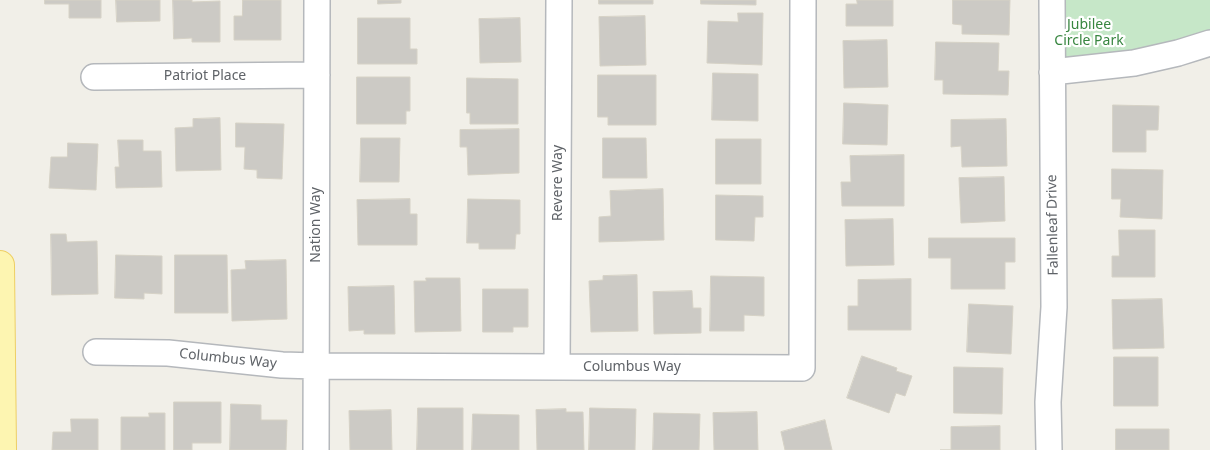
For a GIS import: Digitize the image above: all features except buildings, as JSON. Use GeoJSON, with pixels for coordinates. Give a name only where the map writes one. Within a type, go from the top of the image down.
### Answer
{"type":"FeatureCollection","features":[{"type":"Feature","properties":{"kind":"main road"},"geometry":{"type":"LineString","coordinates":[[0,265],[2,450]]}},
{"type":"Feature","properties":{"kind":"street","name":"Nation Way"},"geometry":{"type":"LineString","coordinates":[[316,450],[317,0]]}},
{"type":"Feature","properties":{"kind":"street","name":"Revere Way"},"geometry":{"type":"LineString","coordinates":[[557,367],[559,0]]}},
{"type":"Feature","properties":{"kind":"street","name":"Columbus Way"},"geometry":{"type":"LineString","coordinates":[[96,352],[168,353],[282,365],[316,366],[802,368],[803,0]]}},
{"type":"Feature","properties":{"kind":"street","name":"Fallenleaf Drive"},"geometry":{"type":"LineString","coordinates":[[1049,450],[1048,402],[1054,308],[1052,0]]}},
{"type":"Feature","properties":{"kind":"street"},"geometry":{"type":"LineString","coordinates":[[1052,72],[1134,63],[1178,53],[1210,43]]}},
{"type":"Feature","properties":{"kind":"street","name":"Patriot Place"},"geometry":{"type":"LineString","coordinates":[[94,77],[316,75]]}},
{"type":"Feature","properties":{"kind":"green space","name":"Jubilee Circle Park"},"geometry":{"type":"Polygon","coordinates":[[[1052,0],[1210,0],[1210,39],[1052,72],[1052,0]]]}}]}
